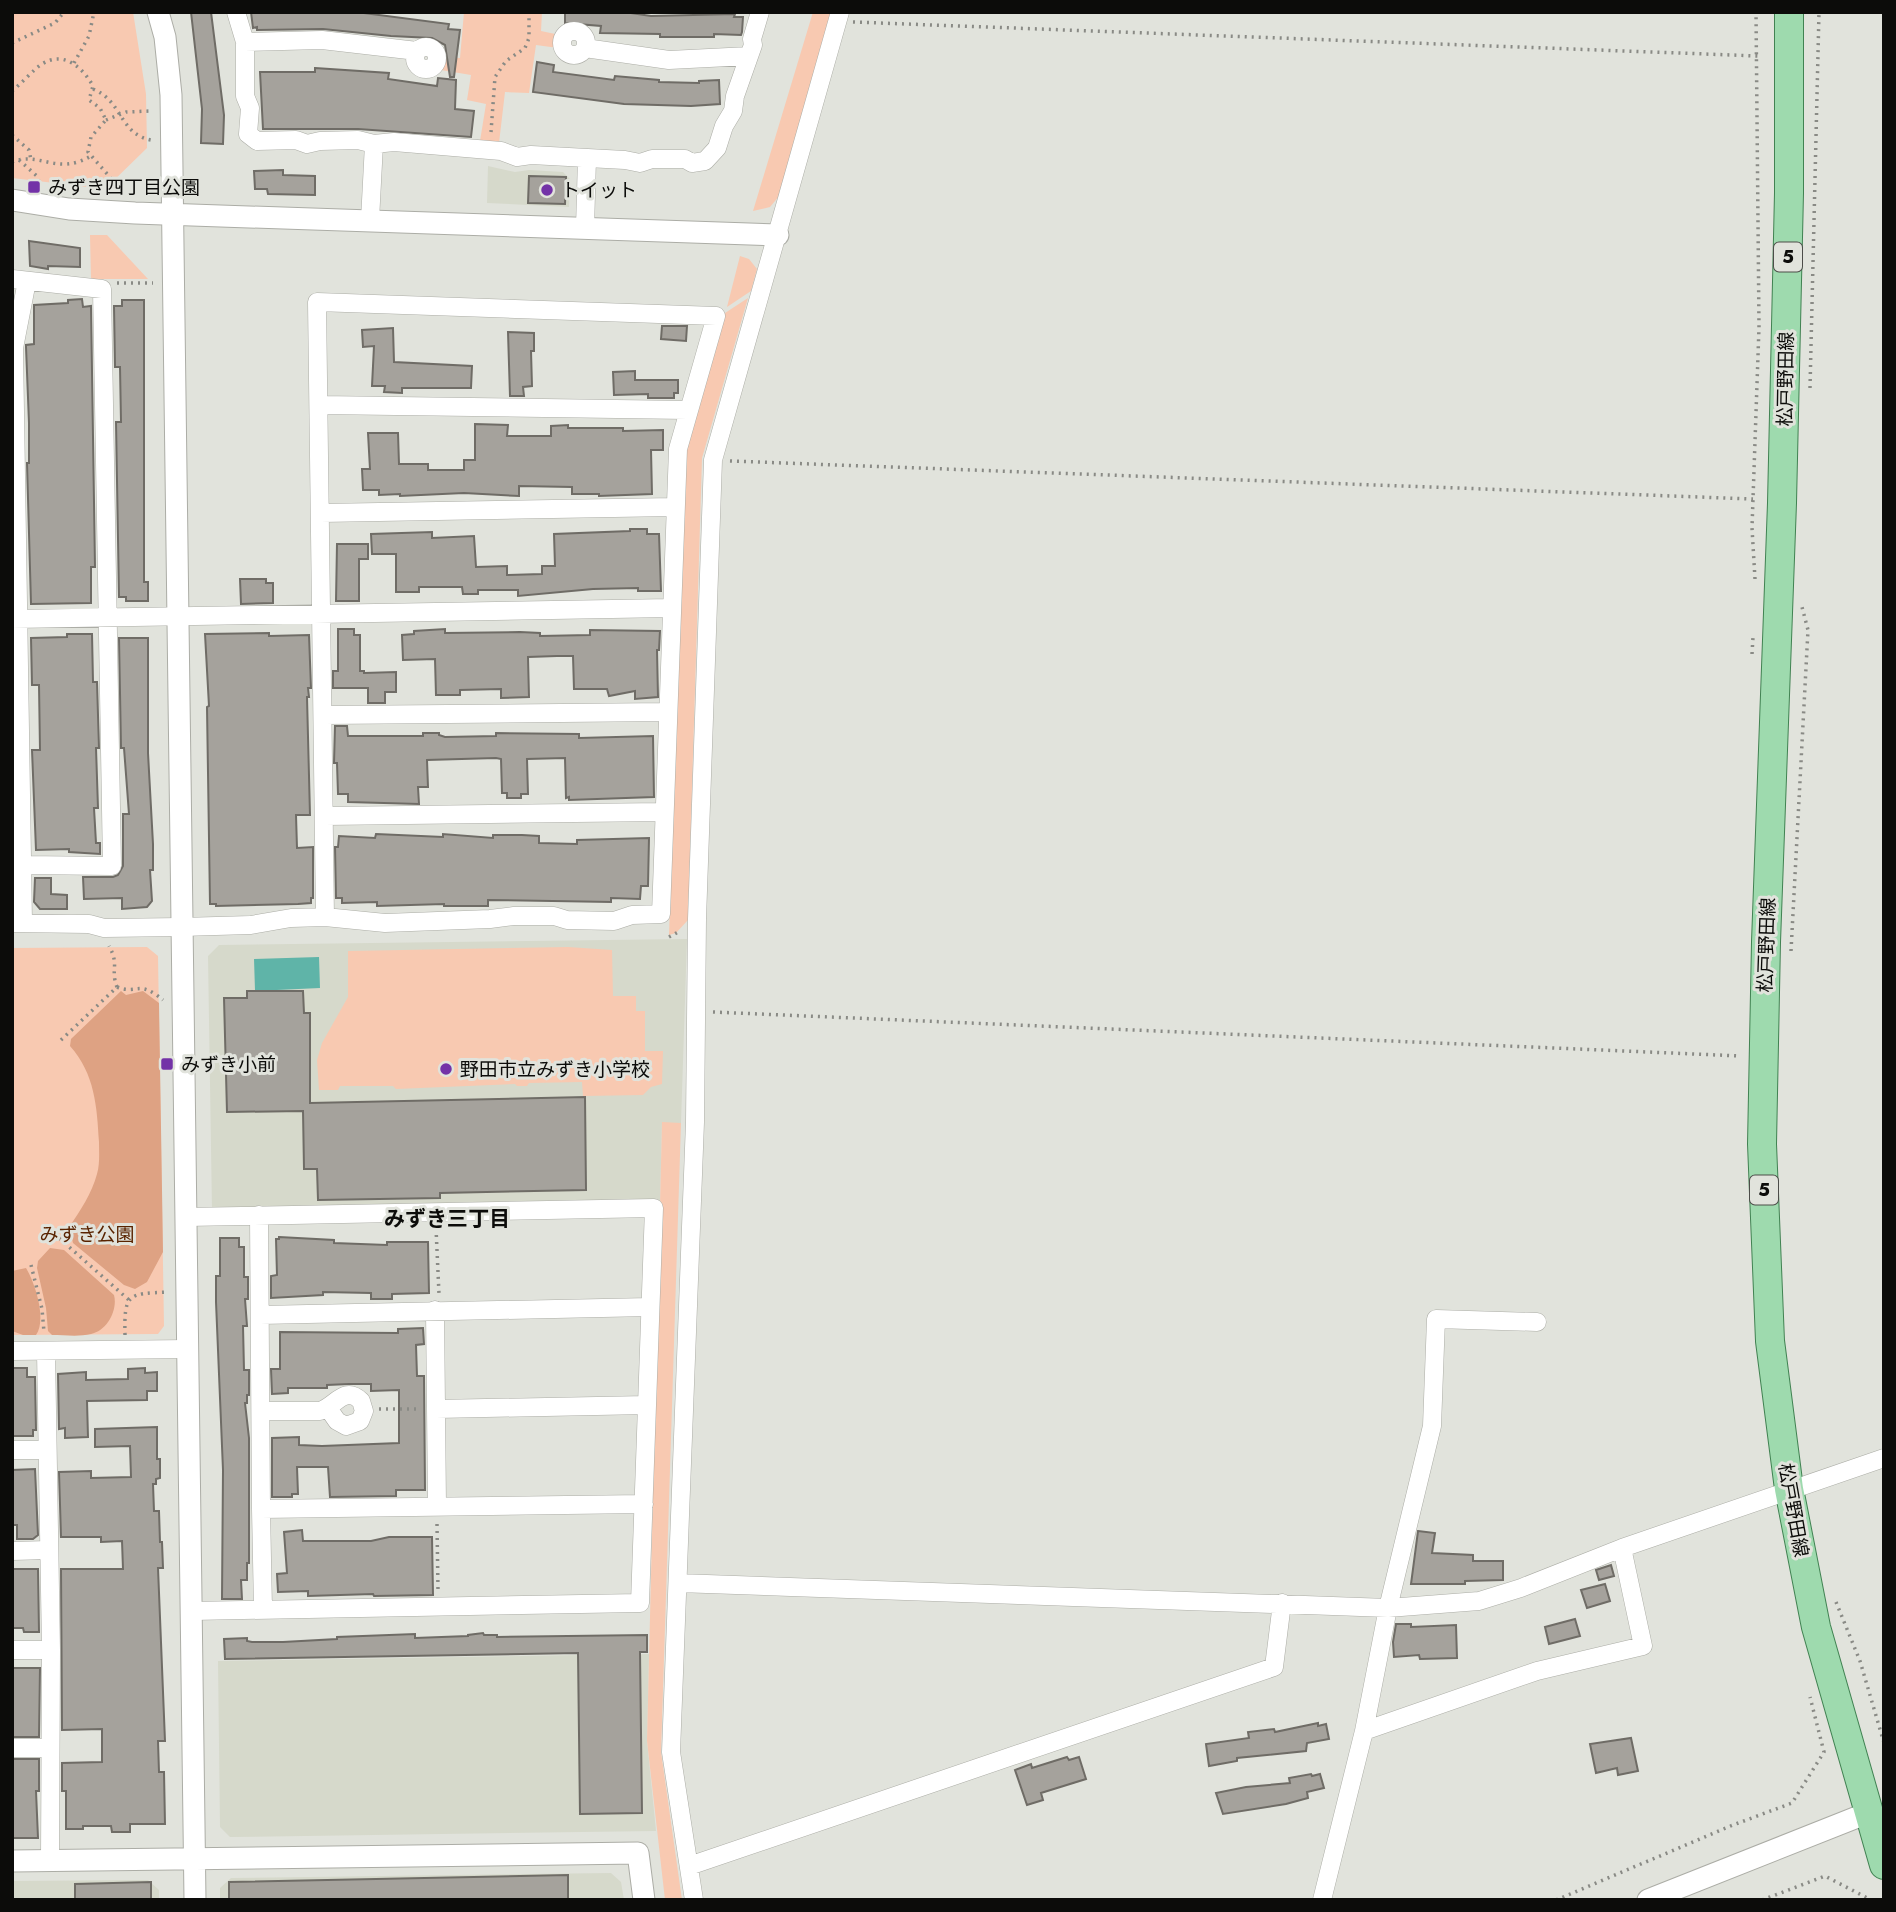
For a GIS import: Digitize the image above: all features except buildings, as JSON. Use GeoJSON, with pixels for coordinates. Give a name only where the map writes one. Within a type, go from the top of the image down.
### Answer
{"type":"FeatureCollection","features":[{"type":"Feature","properties":{"kind":"main road","name":"松戸野田線"},"geometry":{"type":"LineString","coordinates":[[1789,12],[1789,193],[1783,489],[1766,942],[1762,1144],[1770,1341],[1789,1489],[1816,1627],[1884,1866]]}},
{"type":"Feature","properties":{"kind":"street"},"geometry":{"type":"LineString","coordinates":[[158,12],[165,37],[171,94],[195,1900]]}},
{"type":"Feature","properties":{"kind":"street"},"geometry":{"type":"LineString","coordinates":[[236,12],[245,42],[246,96],[250,108],[248,134],[257,141],[296,140],[307,144],[358,140],[374,144],[394,142],[501,151],[517,157],[531,155],[640,163],[652,159],[685,159],[692,163],[705,161],[717,148],[724,126],[733,111],[760,12]]}},
{"type":"Feature","properties":{"kind":"street"},"geometry":{"type":"LineString","coordinates":[[694,1900],[671,1752],[695,1122],[695,1012],[713,460],[839,17]]}},
{"type":"Feature","properties":{"kind":"street"},"geometry":{"type":"LineString","coordinates":[[245,42],[322,40],[417,51]]}},
{"type":"Feature","properties":{"kind":"street"},"geometry":{"type":"LineString","coordinates":[[585,48],[669,60],[749,56]]}},
{"type":"Feature","properties":{"kind":"street"},"geometry":{"type":"LineString","coordinates":[[370,220],[374,144]]}},
{"type":"Feature","properties":{"kind":"street"},"geometry":{"type":"LineString","coordinates":[[585,228],[587,158]]}},
{"type":"Feature","properties":{"kind":"street"},"geometry":{"type":"LineString","coordinates":[[12,200],[69,209],[173,214],[778,235]]}},
{"type":"Feature","properties":{"kind":"street"},"geometry":{"type":"LineString","coordinates":[[23,865],[112,866],[102,289],[20,280],[14,348],[17,839],[23,865],[18,923],[89,924],[104,928],[251,925],[291,918],[325,917],[385,923],[514,916],[614,921],[632,915],[661,914],[678,449],[716,316],[317,302],[325,917]]}},
{"type":"Feature","properties":{"kind":"street"},"geometry":{"type":"LineString","coordinates":[[319,405],[688,410]]}},
{"type":"Feature","properties":{"kind":"street"},"geometry":{"type":"LineString","coordinates":[[321,513],[674,507]]}},
{"type":"Feature","properties":{"kind":"street"},"geometry":{"type":"LineString","coordinates":[[15,618],[671,608]]}},
{"type":"Feature","properties":{"kind":"street"},"geometry":{"type":"LineString","coordinates":[[324,715],[668,712]]}},
{"type":"Feature","properties":{"kind":"street"},"geometry":{"type":"LineString","coordinates":[[325,816],[664,812]]}},
{"type":"Feature","properties":{"kind":"street"},"geometry":{"type":"LineString","coordinates":[[186,1217],[654,1208],[640,1602],[192,1611]]}},
{"type":"Feature","properties":{"kind":"street"},"geometry":{"type":"LineString","coordinates":[[259,1215],[263,1609]]}},
{"type":"Feature","properties":{"kind":"street"},"geometry":{"type":"LineString","coordinates":[[260,1315],[650,1307]]}},
{"type":"Feature","properties":{"kind":"street"},"geometry":{"type":"LineString","coordinates":[[437,1310],[437,1507]]}},
{"type":"Feature","properties":{"kind":"street"},"geometry":{"type":"LineString","coordinates":[[1322,1900],[1364,1731],[1388,1608],[1432,1426],[1436,1319],[1537,1322]]}},
{"type":"Feature","properties":{"kind":"street"},"geometry":{"type":"LineString","coordinates":[[12,1352],[45,1344],[188,1349]]}},
{"type":"Feature","properties":{"kind":"street"},"geometry":{"type":"LineString","coordinates":[[45,1344],[51,1650],[50,1860]]}},
{"type":"Feature","properties":{"kind":"street"},"geometry":{"type":"LineString","coordinates":[[261,1411],[320,1410],[328,1408],[338,1398],[347,1394],[358,1397],[364,1409],[360,1421],[346,1426],[337,1421],[328,1408]]}},
{"type":"Feature","properties":{"kind":"street"},"geometry":{"type":"LineString","coordinates":[[436,1409],[647,1405]]}},
{"type":"Feature","properties":{"kind":"street"},"geometry":{"type":"LineString","coordinates":[[12,1450],[46,1450]]}},
{"type":"Feature","properties":{"kind":"street"},"geometry":{"type":"LineString","coordinates":[[678,1583],[1388,1608],[1479,1601],[1789,1489],[1884,1458]]}},
{"type":"Feature","properties":{"kind":"street"},"geometry":{"type":"LineString","coordinates":[[261,1508],[644,1504]]}},
{"type":"Feature","properties":{"kind":"street"},"geometry":{"type":"LineString","coordinates":[[1364,1731],[1537,1671],[1643,1646],[1622,1548]]}},
{"type":"Feature","properties":{"kind":"street"},"geometry":{"type":"LineString","coordinates":[[12,1551],[49,1550]]}},
{"type":"Feature","properties":{"kind":"street"},"geometry":{"type":"LineString","coordinates":[[689,1866],[1274,1667],[1282,1603]]}},
{"type":"Feature","properties":{"kind":"street"},"geometry":{"type":"LineString","coordinates":[[12,1650],[51,1650]]}},
{"type":"Feature","properties":{"kind":"street"},"geometry":{"type":"LineString","coordinates":[[12,1748],[50,1748]]}},
{"type":"Feature","properties":{"kind":"street"},"geometry":{"type":"LineString","coordinates":[[1648,1900],[1870,1812]]}},
{"type":"Feature","properties":{"kind":"street"},"geometry":{"type":"LineString","coordinates":[[12,1861],[638,1853],[644,1900]]}},
{"type":"Feature","properties":{"kind":"path"},"geometry":{"type":"LineString","coordinates":[[12,43],[55,23],[64,12]]}},
{"type":"Feature","properties":{"kind":"path"},"geometry":{"type":"LineString","coordinates":[[74,63],[89,36],[94,12]]}},
{"type":"Feature","properties":{"kind":"path"},"geometry":{"type":"LineString","coordinates":[[489,150],[495,78],[506,61],[525,48],[529,38],[529,12]]}},
{"type":"Feature","properties":{"kind":"path"},"geometry":{"type":"LineString","coordinates":[[839,17],[1758,56]]}},
{"type":"Feature","properties":{"kind":"path"},"geometry":{"type":"LineString","coordinates":[[12,91],[42,64],[58,59],[74,63],[87,74],[93,89],[111,99],[123,122],[138,135],[151,140]]}},
{"type":"Feature","properties":{"kind":"path"},"geometry":{"type":"LineString","coordinates":[[93,89],[89,100],[100,108],[106,120]]}},
{"type":"Feature","properties":{"kind":"path"},"geometry":{"type":"LineString","coordinates":[[116,184],[88,152],[91,137],[106,120],[118,114],[150,111]]}},
{"type":"Feature","properties":{"kind":"path"},"geometry":{"type":"LineString","coordinates":[[12,135],[29,150],[31,160]]}},
{"type":"Feature","properties":{"kind":"path"},"geometry":{"type":"LineString","coordinates":[[12,162],[31,160],[62,165],[77,164],[91,156]]}},
{"type":"Feature","properties":{"kind":"path"},"geometry":{"type":"LineString","coordinates":[[19,160],[38,177],[39,187]]}},
{"type":"Feature","properties":{"kind":"path"},"geometry":{"type":"LineString","coordinates":[[102,289],[110,284],[153,283]]}},
{"type":"Feature","properties":{"kind":"path"},"geometry":{"type":"LineString","coordinates":[[713,460],[1753,499]]}},
{"type":"Feature","properties":{"kind":"path"},"geometry":{"type":"LineString","coordinates":[[1791,954],[1808,630],[1800,598]]}},
{"type":"Feature","properties":{"kind":"path"},"geometry":{"type":"LineString","coordinates":[[107,944],[116,960],[113,976],[117,987]]}},
{"type":"Feature","properties":{"kind":"path"},"geometry":{"type":"LineString","coordinates":[[117,987],[145,988],[163,1000]]}},
{"type":"Feature","properties":{"kind":"path"},"geometry":{"type":"LineString","coordinates":[[61,1040],[117,987]]}},
{"type":"Feature","properties":{"kind":"path"},"geometry":{"type":"LineString","coordinates":[[695,1012],[1742,1056]]}},
{"type":"Feature","properties":{"kind":"path"},"geometry":{"type":"LineString","coordinates":[[435,1211],[437,1310]]}},
{"type":"Feature","properties":{"kind":"path"},"geometry":{"type":"LineString","coordinates":[[59,1238],[129,1300]]}},
{"type":"Feature","properties":{"kind":"path"},"geometry":{"type":"LineString","coordinates":[[31,1265],[42,1309],[45,1344]]}},
{"type":"Feature","properties":{"kind":"path"},"geometry":{"type":"LineString","coordinates":[[125,1337],[124,1308],[129,1300],[140,1294],[167,1292]]}},
{"type":"Feature","properties":{"kind":"path"},"geometry":{"type":"LineString","coordinates":[[364,1409],[436,1409]]}},
{"type":"Feature","properties":{"kind":"path"},"geometry":{"type":"LineString","coordinates":[[437,1507],[438,1606]]}},
{"type":"Feature","properties":{"kind":"path"},"geometry":{"type":"LineString","coordinates":[[1836,1602],[1860,1661],[1884,1743]]}},
{"type":"Feature","properties":{"kind":"path"},"geometry":{"type":"LineString","coordinates":[[1556,1900],[1792,1803],[1824,1752],[1808,1689]]}},
{"type":"Feature","properties":{"kind":"path"},"geometry":{"type":"LineString","coordinates":[[1762,1900],[1825,1876],[1871,1900]]}},
{"type":"Feature","properties":{"kind":"shaded area"},"geometry":{"type":"Polygon","coordinates":[[[488,166],[515,172],[563,172],[570,179],[569,207],[487,203],[488,166]]]}},
{"type":"Feature","properties":{"kind":"shaded area","name":"野田市立みずき小学校"},"geometry":{"type":"Polygon","coordinates":[[[687,939],[681,1123],[662,1123],[660,1202],[212,1210],[208,956],[219,945],[687,939]]]}},
{"type":"Feature","properties":{"kind":"shaded area"},"geometry":{"type":"Polygon","coordinates":[[[649,1654],[647,1741],[656,1831],[230,1837],[220,1827],[218,1661],[649,1654]]]}},
{"type":"Feature","properties":{"kind":"shaded area"},"geometry":{"type":"Polygon","coordinates":[[[611,1873],[621,1882],[624,1900],[220,1900],[220,1888],[231,1878],[611,1873]]]}},
{"type":"Feature","properties":{"kind":"shaded area"},"geometry":{"type":"Polygon","coordinates":[[[148,1880],[159,1890],[159,1900],[12,1900],[12,1881],[148,1880]]]}},
{"type":"Feature","properties":{"kind":"green space"},"geometry":{"type":"Polygon","coordinates":[[[18,12],[133,12],[146,94],[147,148],[105,189],[12,178],[12,15],[18,12]]]}},
{"type":"Feature","properties":{"kind":"green space"},"geometry":{"type":"Polygon","coordinates":[[[464,12],[542,12],[541,31],[560,35],[558,48],[536,45],[529,93],[505,92],[499,143],[480,141],[486,104],[467,100],[471,75],[441,70],[446,57],[460,58],[464,12]]]}},
{"type":"Feature","properties":{"kind":"green space"},"geometry":{"type":"Polygon","coordinates":[[[813,12],[832,12],[780,195],[770,207],[753,211],[813,12]]]}},
{"type":"Feature","properties":{"kind":"green space"},"geometry":{"type":"Polygon","coordinates":[[[90,235],[107,235],[148,279],[91,279],[90,235]]]}},
{"type":"Feature","properties":{"kind":"green space"},"geometry":{"type":"Polygon","coordinates":[[[740,256],[749,259],[757,269],[751,291],[727,307],[740,256]]]}},
{"type":"Feature","properties":{"kind":"green space"},"geometry":{"type":"Polygon","coordinates":[[[748,298],[702,458],[688,920],[676,933],[669,935],[686,451],[725,313],[748,298]]]}},
{"type":"Feature","properties":{"kind":"green space","name":"みずき公園"},"geometry":{"type":"Polygon","coordinates":[[[147,947],[158,956],[164,1326],[158,1334],[12,1335],[12,948],[147,947]]]}},
{"type":"Feature","properties":{"kind":"green space"},"geometry":{"type":"Polygon","coordinates":[[[568,947],[612,950],[613,996],[636,996],[636,1011],[645,1011],[645,1051],[663,1051],[662,1084],[651,1087],[643,1095],[583,1096],[582,1082],[396,1089],[393,1086],[340,1086],[338,1090],[319,1090],[317,1060],[322,1043],[348,997],[348,951],[568,947]]]}},
{"type":"Feature","properties":{"kind":"green space"},"geometry":{"type":"Polygon","coordinates":[[[121,991],[126,995],[143,991],[159,1003],[163,1252],[147,1282],[135,1289],[124,1285],[73,1243],[69,1227],[92,1188],[99,1158],[93,1091],[85,1068],[70,1046],[71,1039],[121,991]]]}},
{"type":"Feature","properties":{"kind":"green space"},"geometry":{"type":"Polygon","coordinates":[[[662,1122],[681,1123],[661,1752],[682,1900],[665,1900],[647,1741],[662,1122]]]}},
{"type":"Feature","properties":{"kind":"green space"},"geometry":{"type":"Polygon","coordinates":[[[50,1248],[64,1250],[114,1295],[113,1313],[97,1332],[72,1336],[52,1335],[48,1331],[37,1268],[38,1261],[50,1248]]]}},
{"type":"Feature","properties":{"kind":"green space"},"geometry":{"type":"Polygon","coordinates":[[[26,1268],[40,1311],[36,1335],[23,1335],[12,1331],[12,1271],[26,1268]]]}},
{"type":"Feature","properties":{"kind":"water"},"geometry":{"type":"Polygon","coordinates":[[[319,957],[320,988],[255,991],[254,959],[319,957]]]}},
{"type":"Feature","properties":{"kind":"place","name":"みずき四丁目公園"},"geometry":{"type":"Point","coordinates":[34,187]}},
{"type":"Feature","properties":{"kind":"place","name":"トイット"},"geometry":{"type":"Point","coordinates":[547,190]}},
{"type":"Feature","properties":{"kind":"place","name":"みずき小前"},"geometry":{"type":"Point","coordinates":[167,1064]}},
{"type":"Feature","properties":{"kind":"place","name":"野田市立みずき小学校"},"geometry":{"type":"Point","coordinates":[446,1069]}},
{"type":"Feature","properties":{"kind":"district","name":"みずき三丁目"},"geometry":{"type":"Point","coordinates":[447,1219]}}]}
